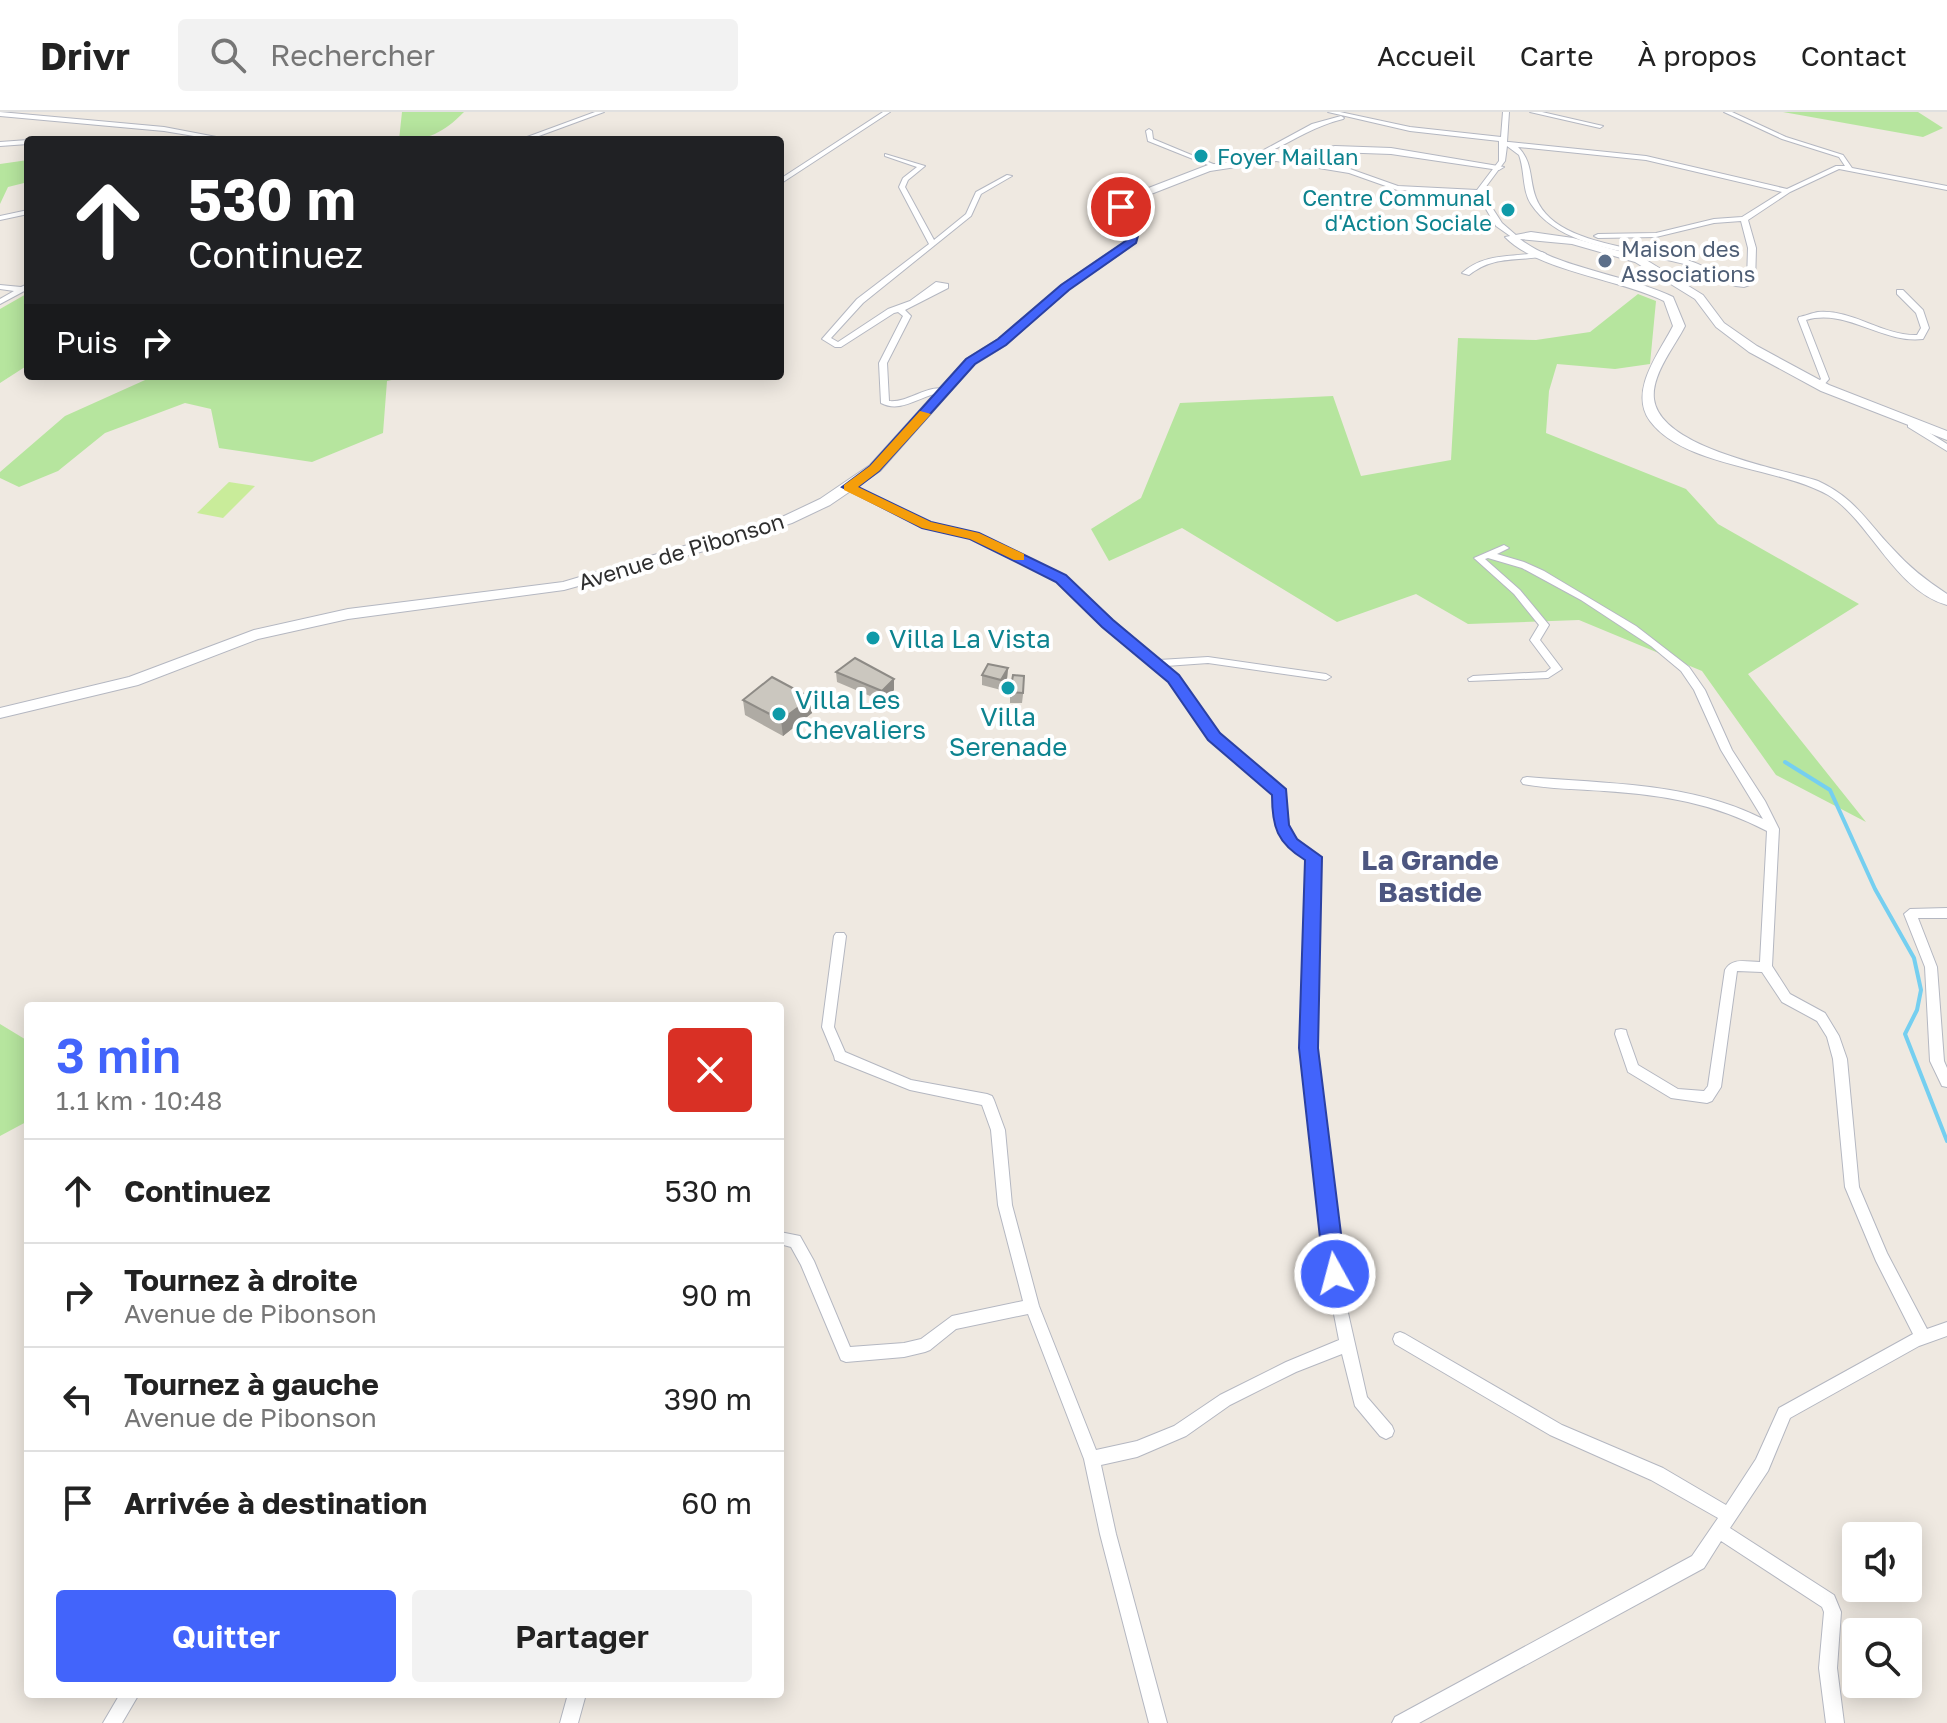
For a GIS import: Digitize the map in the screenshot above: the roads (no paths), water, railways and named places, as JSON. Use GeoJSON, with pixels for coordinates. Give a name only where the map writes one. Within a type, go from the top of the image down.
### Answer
{"type":"FeatureCollection","features":[{"type":"Feature","properties":{"kind":"street"},"geometry":{"type":"LineString","coordinates":[[533,136],[601,112]]}},
{"type":"Feature","properties":{"kind":"street"},"geometry":{"type":"LineString","coordinates":[[784,179],[887,112]]}},
{"type":"Feature","properties":{"kind":"street"},"geometry":{"type":"LineString","coordinates":[[1331,112],[1357,114],[1410,129],[1501,140],[1511,144],[1646,158],[1788,191]]}},
{"type":"Feature","properties":{"kind":"street"},"geometry":{"type":"LineString","coordinates":[[1479,192],[1499,167],[1506,112]]}},
{"type":"Feature","properties":{"kind":"street"},"geometry":{"type":"LineString","coordinates":[[1533,112],[1600,126]]}},
{"type":"Feature","properties":{"kind":"street"},"geometry":{"type":"LineString","coordinates":[[1727,112],[1784,138],[1841,156],[1849,167]]}},
{"type":"Feature","properties":{"kind":"street"},"geometry":{"type":"LineString","coordinates":[[0,114],[164,129],[205,136]]}},
{"type":"Feature","properties":{"kind":"street"},"geometry":{"type":"LineString","coordinates":[[1232,164],[1263,154],[1317,123],[1357,114]]}},
{"type":"Feature","properties":{"kind":"street"},"geometry":{"type":"LineString","coordinates":[[1149,131],[1150,140],[1215,166]]}},
{"type":"Feature","properties":{"kind":"street"},"geometry":{"type":"LineString","coordinates":[[0,144],[24,142]]}},
{"type":"Feature","properties":{"kind":"street"},"geometry":{"type":"LineString","coordinates":[[1511,144],[1527,163],[1531,197],[1537,207],[1556,227],[1583,237],[1693,264],[1747,285],[1751,283],[1752,248],[1744,219]]}},
{"type":"Feature","properties":{"kind":"street","name":"Avenue de Pibonson"},"geometry":{"type":"LineString","coordinates":[[0,713],[133,681],[254,635],[348,614],[564,586],[749,533],[812,508],[875,468],[970,362],[1002,342],[1065,287],[1132,241],[1136,225],[1121,207],[1124,201],[1215,166],[1355,148],[1499,167]]}},
{"type":"Feature","properties":{"kind":"street"},"geometry":{"type":"LineString","coordinates":[[887,155],[922,166],[905,179],[902,187],[933,245]]}},
{"type":"Feature","properties":{"kind":"street"},"geometry":{"type":"LineString","coordinates":[[1272,159],[1359,173],[1397,188],[1479,192]]}},
{"type":"Feature","properties":{"kind":"street"},"geometry":{"type":"LineString","coordinates":[[1583,237],[1656,235],[1714,221],[1744,219],[1831,169],[1849,167],[1947,188]]}},
{"type":"Feature","properties":{"kind":"street"},"geometry":{"type":"LineString","coordinates":[[912,303],[891,311],[838,345],[826,339],[860,301],[969,215],[978,193],[1009,176]]}},
{"type":"Feature","properties":{"kind":"street"},"geometry":{"type":"LineString","coordinates":[[1479,192],[1499,224],[1542,254],[1636,283],[1656,291],[1675,307],[1679,326],[1648,401],[1650,411],[1668,431],[1698,449],[1831,491],[1854,510],[1899,563],[1947,601]]}},
{"type":"Feature","properties":{"kind":"street"},"geometry":{"type":"LineString","coordinates":[[0,218],[24,213]]}},
{"type":"Feature","properties":{"kind":"street"},"geometry":{"type":"LineString","coordinates":[[1520,238],[1544,237],[1604,249],[1659,270],[1699,297],[1731,335],[1819,385],[1947,436]]}},
{"type":"Feature","properties":{"kind":"street"},"geometry":{"type":"LineString","coordinates":[[1466,273],[1481,261],[1500,256],[1542,254]]}},
{"type":"Feature","properties":{"kind":"street"},"geometry":{"type":"LineString","coordinates":[[0,287],[24,288]]}},
{"type":"Feature","properties":{"kind":"street"},"geometry":{"type":"LineString","coordinates":[[0,302],[24,289]]}},
{"type":"Feature","properties":{"kind":"street"},"geometry":{"type":"LineString","coordinates":[[1819,385],[1825,379],[1802,319],[1828,314],[1904,339],[1920,337],[1925,328],[1920,312],[1900,292]]}},
{"type":"Feature","properties":{"kind":"street"},"geometry":{"type":"LineString","coordinates":[[900,309],[907,316],[883,363],[885,403],[899,405],[928,391],[945,390]]}},
{"type":"Feature","properties":{"kind":"street"},"geometry":{"type":"LineString","coordinates":[[1899,416],[1947,448]]}},
{"type":"Feature","properties":{"kind":"street"},"geometry":{"type":"LineString","coordinates":[[848,487],[927,525],[974,536],[1061,579],[1174,679],[1214,736],[1280,793],[1281,825],[1291,844],[1313,857],[1308,1048],[1346,1345],[1360,1401],[1386,1431]]}},
{"type":"Feature","properties":{"kind":"street"},"geometry":{"type":"LineString","coordinates":[[1473,679],[1548,675],[1557,669],[1535,640],[1544,625],[1517,592],[1479,558],[1504,548]]}},
{"type":"Feature","properties":{"kind":"street"},"geometry":{"type":"LineString","coordinates":[[1490,555],[1525,565],[1544,576],[1623,625],[1685,669],[1717,723],[1733,760],[1764,802],[1773,829],[1766,967],[1775,986],[1786,998],[1821,1017],[1833,1036],[1840,1059],[1852,1187],[1881,1256],[1923,1337]]}},
{"type":"Feature","properties":{"kind":"street"},"geometry":{"type":"LineString","coordinates":[[1156,664],[1208,660],[1326,677]]}},
{"type":"Feature","properties":{"kind":"street"},"geometry":{"type":"LineString","coordinates":[[1527,781],[1687,794],[1751,815],[1773,829]]}},
{"type":"Feature","properties":{"kind":"street"},"geometry":{"type":"LineString","coordinates":[[1947,913],[1910,914],[1931,967],[1937,1061],[1947,1082]]}},
{"type":"Feature","properties":{"kind":"street"},"geometry":{"type":"LineString","coordinates":[[840,936],[828,1027],[840,1056],[910,1085],[987,1100],[998,1130],[1005,1205],[1032,1306],[1092,1459],[1108,1534],[1158,1723]]}},
{"type":"Feature","properties":{"kind":"street"},"geometry":{"type":"LineString","coordinates":[[1621,1034],[1633,1068],[1676,1094],[1707,1097],[1714,1087],[1731,970],[1743,965],[1766,967]]}},
{"type":"Feature","properties":{"kind":"street"},"geometry":{"type":"LineString","coordinates":[[784,1239],[795,1241],[807,1261],[846,1355],[925,1345],[952,1323],[1032,1306]]}},
{"type":"Feature","properties":{"kind":"street"},"geometry":{"type":"LineString","coordinates":[[1404,1722],[1698,1562],[1762,1465],[1784,1413],[1923,1337],[1947,1329]]}},
{"type":"Feature","properties":{"kind":"street"},"geometry":{"type":"LineString","coordinates":[[1400,1339],[1556,1430],[1657,1474],[1828,1601],[1833,1612],[1828,1668],[1835,1723]]}},
{"type":"Feature","properties":{"kind":"street"},"geometry":{"type":"LineString","coordinates":[[1092,1459],[1137,1449],[1180,1431],[1225,1400],[1291,1367],[1346,1345]]}},
{"type":"Feature","properties":{"kind":"street"},"geometry":{"type":"LineString","coordinates":[[112,1723],[128,1698]]}},
{"type":"Feature","properties":{"kind":"street"},"geometry":{"type":"LineString","coordinates":[[569,1723],[576,1698]]}},
{"type":"Feature","properties":{"kind":"waterway"},"geometry":{"type":"LineString","coordinates":[[1785,762],[1830,790],[1875,889],[1914,958],[1921,990],[1917,1010],[1905,1034],[1947,1141]]}},
{"type":"Feature","properties":{"kind":"place","name":"Foyer Maillan"},"geometry":{"type":"Point","coordinates":[1201,156]}},
{"type":"Feature","properties":{"kind":"place","name":"Centre Communal d'Action Sociale"},"geometry":{"type":"Point","coordinates":[1508,210]}},
{"type":"Feature","properties":{"kind":"place","name":"Maison des Associations"},"geometry":{"type":"Point","coordinates":[1605,261]}},
{"type":"Feature","properties":{"kind":"place","name":"Villa La Vista"},"geometry":{"type":"Point","coordinates":[873,638]}},
{"type":"Feature","properties":{"kind":"place","name":"Villa Serenade"},"geometry":{"type":"Point","coordinates":[1008,688]}},
{"type":"Feature","properties":{"kind":"place","name":"Villa Les Chevaliers"},"geometry":{"type":"Point","coordinates":[779,714]}},
{"type":"Feature","properties":{"kind":"district","name":"La Grande Bastide"},"geometry":{"type":"Point","coordinates":[1430,875]}}]}
